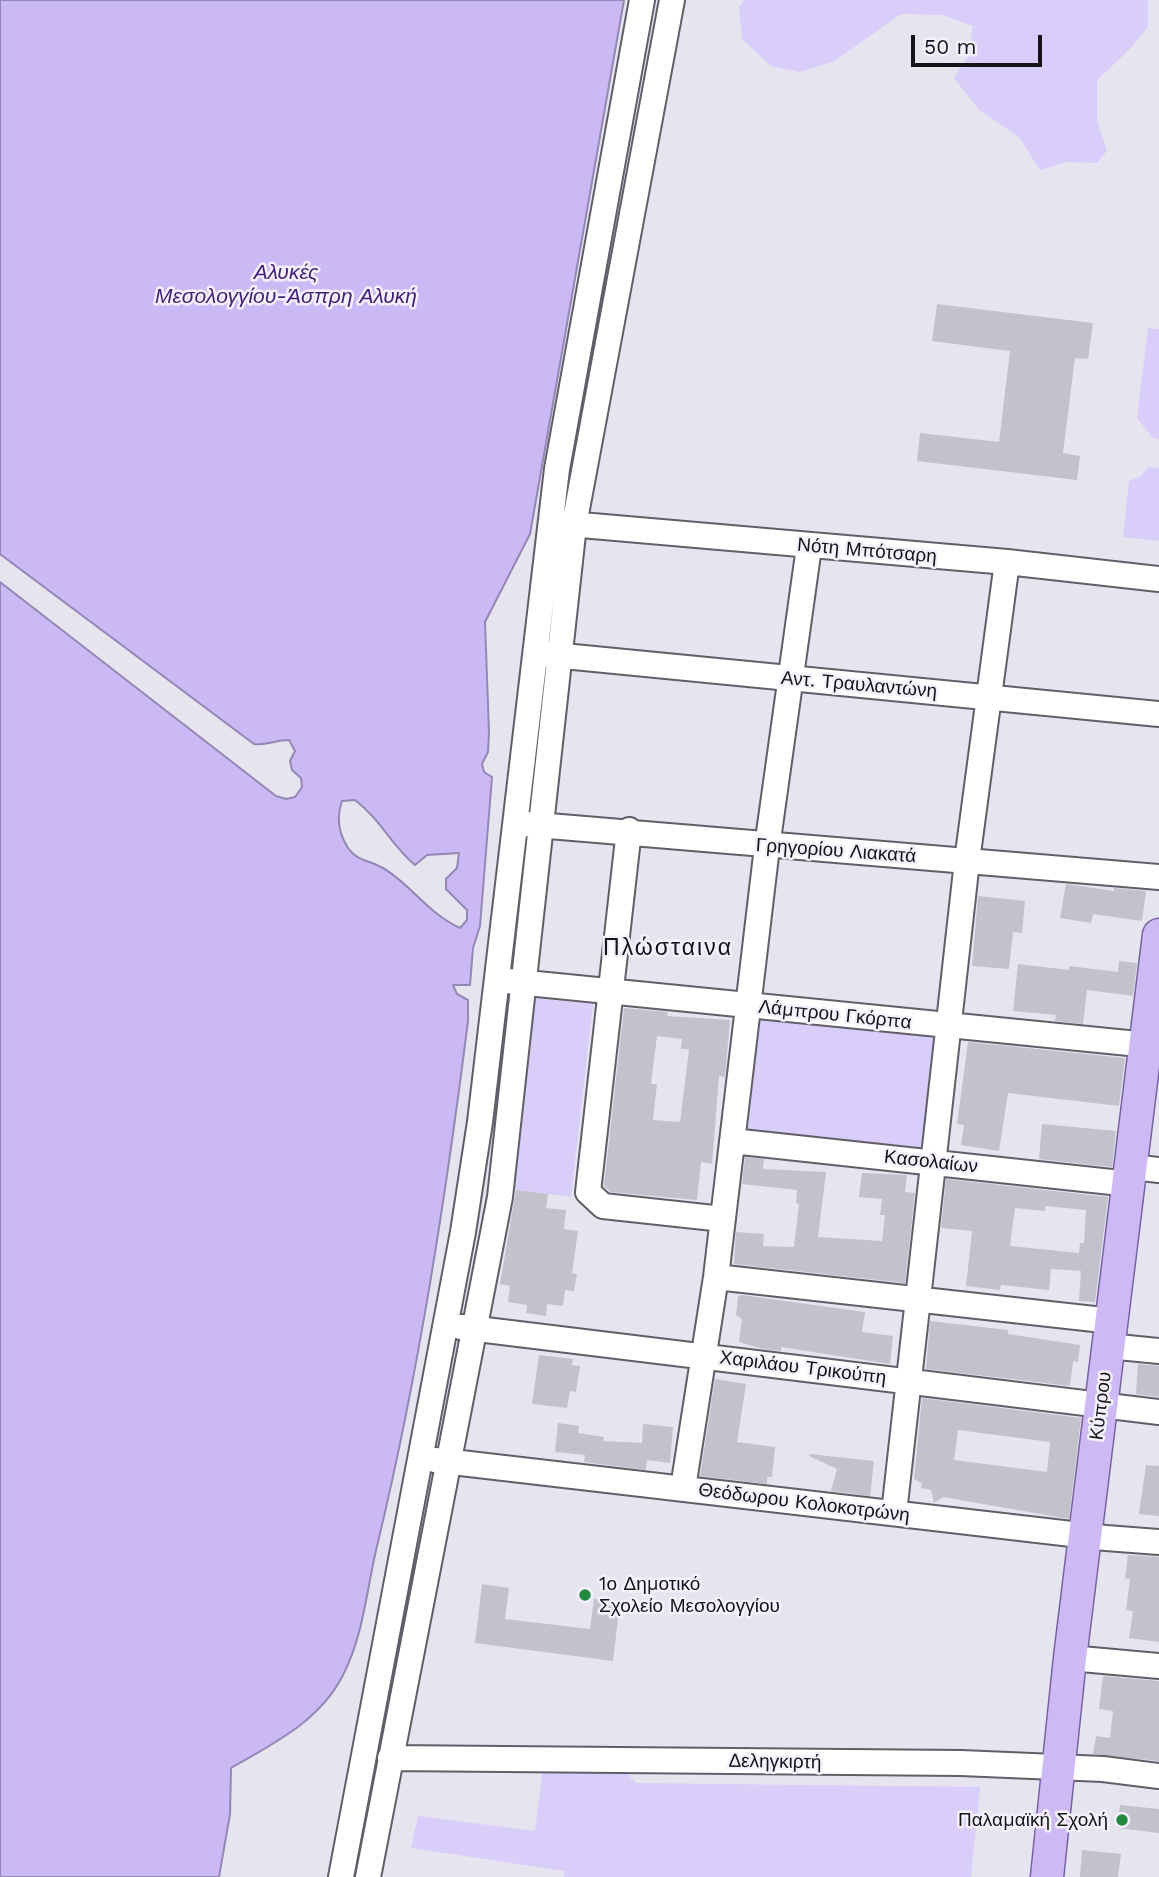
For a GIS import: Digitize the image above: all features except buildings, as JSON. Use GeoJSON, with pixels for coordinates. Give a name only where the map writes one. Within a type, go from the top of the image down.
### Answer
{"type":"FeatureCollection","features":[{"type":"Feature","properties":{"kind":"main road","name":"Κύπρου"},"geometry":{"type":"LineString","coordinates":[[1047,1877],[1070,1658],[1110,1334],[1140,1174],[1159,935]]}},
{"type":"Feature","properties":{"kind":"street"},"geometry":{"type":"LineString","coordinates":[[368,1877],[500,1197],[560,655],[564,432],[642,0]]}},
{"type":"Feature","properties":{"kind":"street"},"geometry":{"type":"LineString","coordinates":[[341,1877],[447,1325],[478,1134],[533,653],[672,0]]}},
{"type":"Feature","properties":{"kind":"street","name":"Νότη Μπότσαρη"},"geometry":{"type":"LineString","coordinates":[[562,523],[808,547],[1007,562],[1159,579]]}},
{"type":"Feature","properties":{"kind":"street"},"geometry":{"type":"LineString","coordinates":[[683,1488],[701,1356],[716,1277],[767,846],[808,547]]}},
{"type":"Feature","properties":{"kind":"street"},"geometry":{"type":"LineString","coordinates":[[894,1513],[967,860],[1007,562]]}},
{"type":"Feature","properties":{"kind":"street","name":"Αντ. Τραυλαντώνη"},"geometry":{"type":"LineString","coordinates":[[533,653],[1159,714]]}},
{"type":"Feature","properties":{"kind":"street","name":"Γρηγορίου Λιακατά"},"geometry":{"type":"LineString","coordinates":[[513,824],[629,831],[767,846],[1159,877]]}},
{"type":"Feature","properties":{"kind":"street"},"geometry":{"type":"LineString","coordinates":[[629,831],[588,1192],[603,1206],[723,1219]]}},
{"type":"Feature","properties":{"kind":"street","name":"Λάμπρου Γκόρπα"},"geometry":{"type":"LineString","coordinates":[[496,980],[1152,1046]]}},
{"type":"Feature","properties":{"kind":"street","name":"Κασολαίων"},"geometry":{"type":"LineString","coordinates":[[732,1141],[933,1161],[1140,1174]]}},
{"type":"Feature","properties":{"kind":"street"},"geometry":{"type":"LineString","coordinates":[[716,1277],[917,1299],[1110,1334],[1159,1351]]}},
{"type":"Feature","properties":{"kind":"street","name":"Χαριλάου Τρικούπη"},"geometry":{"type":"LineString","coordinates":[[447,1325],[1159,1412]]}},
{"type":"Feature","properties":{"kind":"street","name":"Θεόδωρου Κολοκοτρώνη"},"geometry":{"type":"LineString","coordinates":[[421,1458],[1159,1542]]}},
{"type":"Feature","properties":{"kind":"street"},"geometry":{"type":"LineString","coordinates":[[1070,1658],[1159,1666]]}},
{"type":"Feature","properties":{"kind":"street","name":"Δεληγκιρτή"},"geometry":{"type":"LineString","coordinates":[[390,1758],[961,1763],[1103,1769],[1159,1776]]}},
{"type":"Feature","properties":{"kind":"shaded area"},"geometry":{"type":"Polygon","coordinates":[[[745,0],[1148,0],[1148,27],[1128,51],[1097,80],[1097,120],[1107,151],[1097,163],[1067,162],[1040,170],[1019,137],[979,110],[954,78],[967,58],[973,26],[943,15],[901,14],[833,62],[799,72],[771,66],[742,39],[739,7],[745,0]]]}},
{"type":"Feature","properties":{"kind":"shaded area"},"geometry":{"type":"Polygon","coordinates":[[[1148,328],[1159,329],[1159,439],[1153,438],[1137,418],[1148,328]]]}},
{"type":"Feature","properties":{"kind":"shaded area"},"geometry":{"type":"Polygon","coordinates":[[[1148,467],[1159,468],[1159,541],[1123,537],[1129,481],[1141,476],[1148,467]]]}},
{"type":"Feature","properties":{"kind":"shaded area"},"geometry":{"type":"Polygon","coordinates":[[[531,998],[593,1004],[571,1197],[510,1189],[531,998]]]}},
{"type":"Feature","properties":{"kind":"shaded area"},"geometry":{"type":"Polygon","coordinates":[[[757,1017],[939,1036],[924,1151],[743,1130],[757,1017]]]}},
{"type":"Feature","properties":{"kind":"shaded area"},"geometry":{"type":"Polygon","coordinates":[[[543,1767],[624,1770],[636,1783],[980,1787],[971,1877],[564,1877],[565,1871],[411,1848],[418,1816],[535,1831],[543,1767]]]}},
{"type":"Feature","properties":{"kind":"water","name":"Αλυκές Μεσολογγίου-Άσπρη Αλυκή"},"geometry":{"type":"Polygon","coordinates":[[[0,0],[624,0],[530,534],[485,622],[489,732],[488,752],[482,764],[484,772],[492,777],[480,926],[473,948],[470,985],[453,985],[457,994],[468,1000],[468,1021],[430,1283],[393,1478],[360,1627],[350,1660],[333,1691],[309,1718],[279,1740],[231,1768],[230,1814],[219,1877],[0,1877],[0,582],[276,796],[286,799],[295,797],[302,787],[301,778],[292,770],[290,761],[295,751],[289,740],[254,744],[0,554],[0,0]],[[355,800],[342,801],[339,826],[348,848],[359,858],[391,873],[448,922],[460,928],[467,920],[467,910],[446,889],[446,879],[457,868],[459,853],[427,855],[415,865],[355,800]]]}},
{"type":"Feature","properties":{"kind":"place","name":"1ο Δημοτικό Σχολείο Μεσολογγίου"},"geometry":{"type":"Point","coordinates":[585,1595]}},
{"type":"Feature","properties":{"kind":"place","name":"Παλαμαϊκή Σχολή"},"geometry":{"type":"Point","coordinates":[1122,1820]}},
{"type":"Feature","properties":{"kind":"district","name":"Πλώσταινα"},"geometry":{"type":"Point","coordinates":[668,948]}}]}
